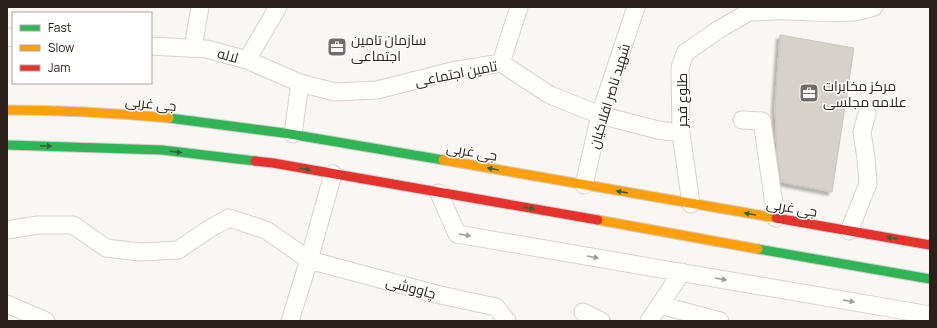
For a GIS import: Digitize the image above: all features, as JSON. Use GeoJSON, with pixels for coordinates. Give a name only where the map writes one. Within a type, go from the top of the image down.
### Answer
{"type":"FeatureCollection","features":[{"type":"Feature","properties":{"kind":"main road","name":"جی غربی"},"geometry":{"type":"LineString","coordinates":[[7,110],[39,109],[146,115],[293,134],[930,245]]}},
{"type":"Feature","properties":{"kind":"main road"},"geometry":{"type":"LineString","coordinates":[[7,145],[162,150],[272,164],[930,279]]}},
{"type":"Feature","properties":{"kind":"street"},"geometry":{"type":"LineString","coordinates":[[193,48],[200,7]]}},
{"type":"Feature","properties":{"kind":"street"},"geometry":{"type":"LineString","coordinates":[[247,60],[278,7]]}},
{"type":"Feature","properties":{"kind":"street"},"geometry":{"type":"LineString","coordinates":[[501,63],[519,7]]}},
{"type":"Feature","properties":{"kind":"street","name":"شهید ناصر افلاکیان"},"geometry":{"type":"LineString","coordinates":[[584,185],[600,115],[636,7]]}},
{"type":"Feature","properties":{"kind":"street"},"geometry":{"type":"LineString","coordinates":[[750,10],[845,13],[874,7]]}},
{"type":"Feature","properties":{"kind":"street","name":"طلوع فجر"},"geometry":{"type":"LineString","coordinates":[[691,204],[681,133],[680,68],[685,53],[750,10]]}},
{"type":"Feature","properties":{"kind":"street","name":"لاله"},"geometry":{"type":"LineString","coordinates":[[152,46],[207,49],[247,60],[300,83]]}},
{"type":"Feature","properties":{"kind":"street","name":"تامین اجتماعی"},"geometry":{"type":"LineString","coordinates":[[300,83],[335,92],[377,90],[452,71],[501,63],[550,95],[600,115],[658,130],[681,133]]}},
{"type":"Feature","properties":{"kind":"street"},"geometry":{"type":"LineString","coordinates":[[293,134],[300,83]]}},
{"type":"Feature","properties":{"kind":"street"},"geometry":{"type":"LineString","coordinates":[[849,231],[868,184],[862,132],[867,114]]}},
{"type":"Feature","properties":{"kind":"street"},"geometry":{"type":"LineString","coordinates":[[742,120],[762,121],[776,218]]}},
{"type":"Feature","properties":{"kind":"street"},"geometry":{"type":"LineString","coordinates":[[290,321],[333,174]]}},
{"type":"Feature","properties":{"kind":"street"},"geometry":{"type":"LineString","coordinates":[[439,193],[457,234],[930,315]]}},
{"type":"Feature","properties":{"kind":"street","name":"چاووشی"},"geometry":{"type":"LineString","coordinates":[[7,230],[38,225],[73,225],[106,248],[140,252],[178,250],[209,228],[229,218],[266,230],[309,260],[436,294],[496,307],[507,321]]}},
{"type":"Feature","properties":{"kind":"street"},"geometry":{"type":"LineString","coordinates":[[649,321],[682,272]]}},
{"type":"Feature","properties":{"kind":"street"},"geometry":{"type":"LineString","coordinates":[[7,304],[46,321]]}},
{"type":"Feature","properties":{"kind":"street"},"geometry":{"type":"LineString","coordinates":[[660,305],[720,321]]}},
{"type":"Feature","properties":{"kind":"street"},"geometry":{"type":"LineString","coordinates":[[583,312],[601,321]]}},
{"type":"Feature","properties":{"kind":"building"},"geometry":{"type":"Polygon","coordinates":[[[780,35],[854,48],[832,192],[781,182],[777,154],[775,107],[780,35]]]}},
{"type":"Feature","properties":{"kind":"traffic: fast"},"geometry":{"type":"LineString","coordinates":[[169,118],[284,133],[443,160]]}},
{"type":"Feature","properties":{"kind":"traffic: fast"},"geometry":{"type":"LineString","coordinates":[[7,145],[162,150],[255,161]]}},
{"type":"Feature","properties":{"kind":"traffic: fast"},"geometry":{"type":"LineString","coordinates":[[758,249],[930,279]]}},
{"type":"Feature","properties":{"kind":"traffic: slow"},"geometry":{"type":"LineString","coordinates":[[7,110],[88,112],[169,118]]}},
{"type":"Feature","properties":{"kind":"traffic: slow"},"geometry":{"type":"LineString","coordinates":[[443,160],[776,218]]}},
{"type":"Feature","properties":{"kind":"traffic: slow"},"geometry":{"type":"LineString","coordinates":[[598,220],[758,249]]}},
{"type":"Feature","properties":{"kind":"traffic: jam"},"geometry":{"type":"LineString","coordinates":[[255,161],[598,220]]}},
{"type":"Feature","properties":{"kind":"traffic: jam"},"geometry":{"type":"LineString","coordinates":[[776,218],[930,245]]}},
{"type":"Feature","properties":{"kind":"place","name":"سازمان تامین اجتماعی"},"geometry":{"type":"Point","coordinates":[337,47]}},
{"type":"Feature","properties":{"kind":"place","name":"مرکز مخابرات علامه مجلسی"},"geometry":{"type":"Point","coordinates":[809,93]}}]}
